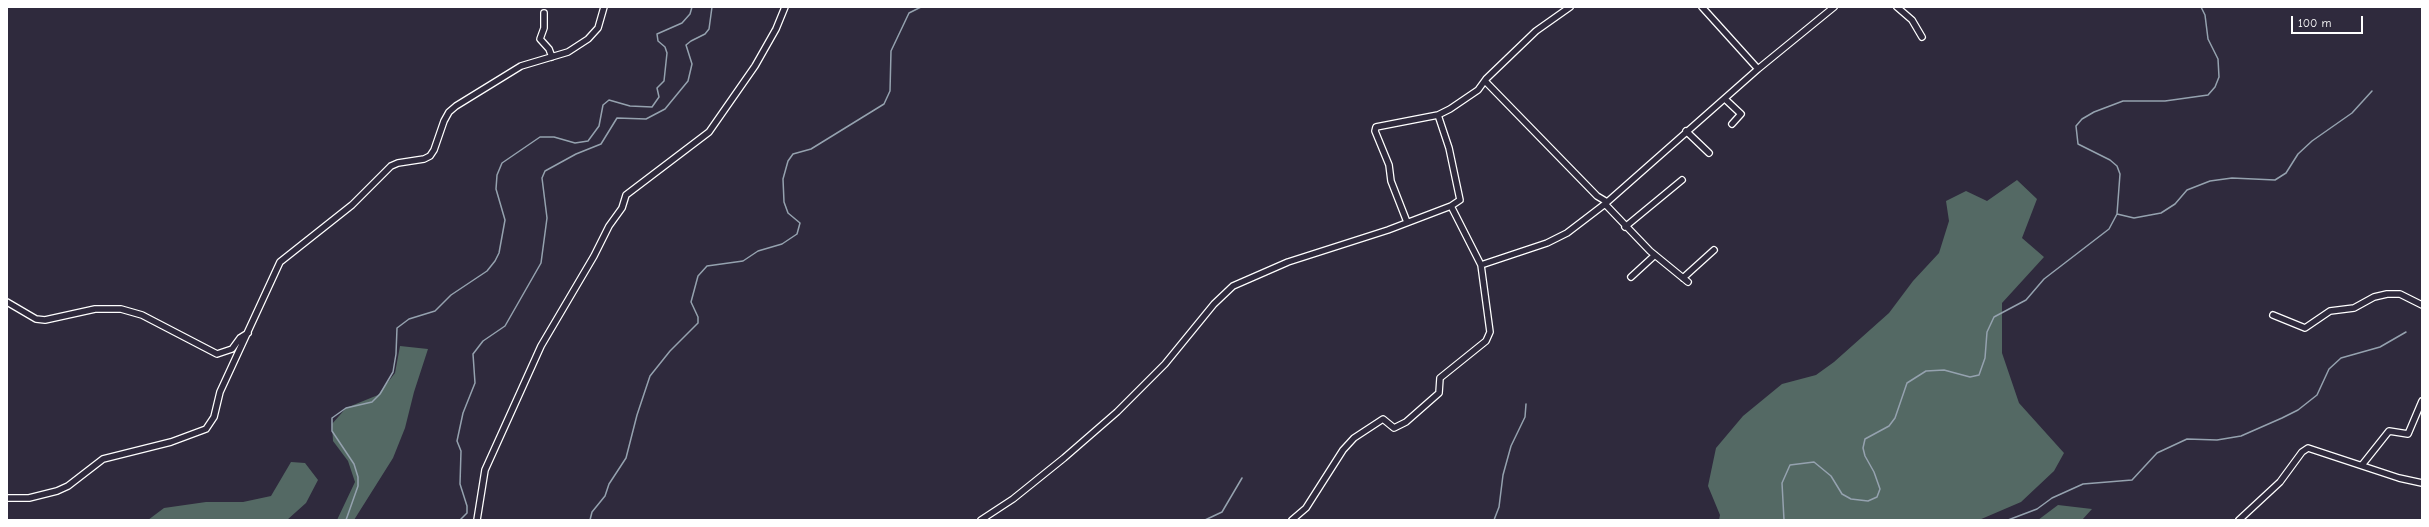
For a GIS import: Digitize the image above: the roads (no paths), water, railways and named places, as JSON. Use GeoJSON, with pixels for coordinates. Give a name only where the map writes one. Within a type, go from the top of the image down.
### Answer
{"type":"FeatureCollection","features":[{"type":"Feature","properties":{"kind":"street"},"geometry":{"type":"LineString","coordinates":[[7,498],[29,498],[57,491],[68,486],[103,459],[171,442],[206,429],[214,417],[220,392],[280,262],[293,250],[352,205],[391,166],[398,163],[424,160],[430,156],[434,150],[444,121],[449,112],[456,106],[520,66],[568,52],[594,34],[598,28],[604,7]]}},
{"type":"Feature","properties":{"kind":"street"},"geometry":{"type":"LineString","coordinates":[[477,520],[485,470],[541,346],[594,256],[609,226],[622,208],[626,195],[709,132],[755,66],[785,7]]}},
{"type":"Feature","properties":{"kind":"street"},"geometry":{"type":"LineString","coordinates":[[1407,222],[1391,181],[1389,165],[1375,129],[1380,124],[1438,115],[1472,94],[1536,31],[1570,7]]}},
{"type":"Feature","properties":{"kind":"street"},"geometry":{"type":"LineString","coordinates":[[1702,7],[1758,69]]}},
{"type":"Feature","properties":{"kind":"street"},"geometry":{"type":"LineString","coordinates":[[1481,265],[1554,240],[1567,233],[1606,203],[1758,69],[1834,7]]}},
{"type":"Feature","properties":{"kind":"street"},"geometry":{"type":"LineString","coordinates":[[1897,7],[1912,20],[1922,37]]}},
{"type":"Feature","properties":{"kind":"street"},"geometry":{"type":"LineString","coordinates":[[544,12],[544,28],[540,39],[549,49],[552,57]]}},
{"type":"Feature","properties":{"kind":"street"},"geometry":{"type":"LineString","coordinates":[[1485,82],[1597,196],[1606,203],[1625,227],[1655,255],[1686,280],[1714,250]]}},
{"type":"Feature","properties":{"kind":"street"},"geometry":{"type":"LineString","coordinates":[[1725,99],[1741,114],[1732,124]]}},
{"type":"Feature","properties":{"kind":"street"},"geometry":{"type":"LineString","coordinates":[[981,520],[1013,499],[1117,412],[1165,364],[1214,304],[1233,286],[1288,262],[1407,222],[1451,206],[1460,200],[1449,148],[1438,115]]}},
{"type":"Feature","properties":{"kind":"street"},"geometry":{"type":"LineString","coordinates":[[1686,131],[1708,153]]}},
{"type":"Feature","properties":{"kind":"street"},"geometry":{"type":"LineString","coordinates":[[1625,227],[1682,180]]}},
{"type":"Feature","properties":{"kind":"street"},"geometry":{"type":"LineString","coordinates":[[1292,520],[1306,508],[1343,450],[1354,438],[1383,419],[1394,428],[1406,422],[1439,393],[1440,378],[1486,341],[1490,332],[1481,265],[1451,206]]}},
{"type":"Feature","properties":{"kind":"street"},"geometry":{"type":"LineString","coordinates":[[1631,277],[1655,255]]}},
{"type":"Feature","properties":{"kind":"street"},"geometry":{"type":"LineString","coordinates":[[2273,315],[2305,328],[2330,311],[2354,308],[2374,297],[2387,294],[2400,294],[2422,305]]}},
{"type":"Feature","properties":{"kind":"street"},"geometry":{"type":"LineString","coordinates":[[7,302],[36,319],[45,320],[96,309],[120,309],[142,315],[217,354],[232,349],[240,338],[248,333]]}},
{"type":"Feature","properties":{"kind":"street"},"geometry":{"type":"LineString","coordinates":[[2362,465],[2390,431],[2408,434],[2422,401]]}},
{"type":"Feature","properties":{"kind":"street"},"geometry":{"type":"LineString","coordinates":[[2239,520],[2280,482],[2306,449],[2318,450],[2399,478],[2422,483]]}},
{"type":"Feature","properties":{"kind":"waterway"},"geometry":{"type":"LineString","coordinates":[[346,520],[358,486],[358,477],[354,464],[332,431],[332,418],[346,408],[372,402],[380,394],[393,372],[396,354],[397,328],[409,319],[435,311],[451,295],[487,271],[495,261],[499,253],[505,220],[496,189],[497,175],[502,163],[540,137],[554,137],[575,143],[588,141],[599,126],[603,105],[609,100],[630,106],[652,107],[659,97],[657,88],[664,81],[667,53],[665,47],[658,41],[657,34],[682,23],[690,14],[692,7]]}},
{"type":"Feature","properties":{"kind":"waterway"},"geometry":{"type":"LineString","coordinates":[[460,520],[467,513],[467,506],[460,484],[461,451],[457,441],[463,413],[475,383],[473,354],[483,341],[505,326],[541,263],[547,218],[542,178],[545,171],[576,154],[601,144],[617,118],[646,119],[665,109],[688,81],[692,64],[686,45],[705,34],[709,29],[712,7]]}},
{"type":"Feature","properties":{"kind":"waterway"},"geometry":{"type":"LineString","coordinates":[[590,520],[592,512],[605,496],[609,484],[626,458],[637,415],[650,376],[670,351],[698,323],[698,317],[691,302],[698,276],[707,266],[743,261],[758,251],[782,244],[797,234],[800,223],[788,213],[784,202],[783,179],[788,161],[793,154],[811,149],[884,104],[890,91],[891,51],[909,13],[921,7]]}},
{"type":"Feature","properties":{"kind":"waterway"},"geometry":{"type":"LineString","coordinates":[[1784,520],[1782,483],[1790,465],[1814,462],[1831,476],[1842,494],[1851,499],[1868,501],[1877,497],[1880,489],[1874,472],[1865,456],[1863,448],[1865,439],[1889,426],[1895,418],[1907,383],[1926,371],[1944,370],[1970,377],[1979,375],[1985,358],[1987,332],[1994,317],[2026,300],[2044,279],[2109,229],[2117,214],[2120,174],[2117,166],[2110,160],[2078,144],[2076,126],[2082,119],[2094,112],[2123,101],[2165,101],[2208,95],[2215,87],[2219,77],[2218,59],[2208,39],[2205,15],[2201,7]]}},
{"type":"Feature","properties":{"kind":"waterway"},"geometry":{"type":"LineString","coordinates":[[2117,214],[2134,218],[2161,213],[2175,204],[2187,190],[2210,181],[2232,178],[2275,180],[2286,173],[2298,154],[2312,141],[2352,113],[2372,91]]}},
{"type":"Feature","properties":{"kind":"waterway"},"geometry":{"type":"LineString","coordinates":[[2008,520],[2037,509],[2052,498],[2083,484],[2132,480],[2157,453],[2187,439],[2217,440],[2241,436],[2282,418],[2298,410],[2317,395],[2329,369],[2341,358],[2380,347],[2406,332]]}},
{"type":"Feature","properties":{"kind":"waterway"},"geometry":{"type":"LineString","coordinates":[[1494,520],[1499,507],[1503,475],[1511,446],[1525,417],[1526,404]]}},
{"type":"Feature","properties":{"kind":"waterway"},"geometry":{"type":"LineString","coordinates":[[1205,520],[1222,512],[1242,478]]}}]}
